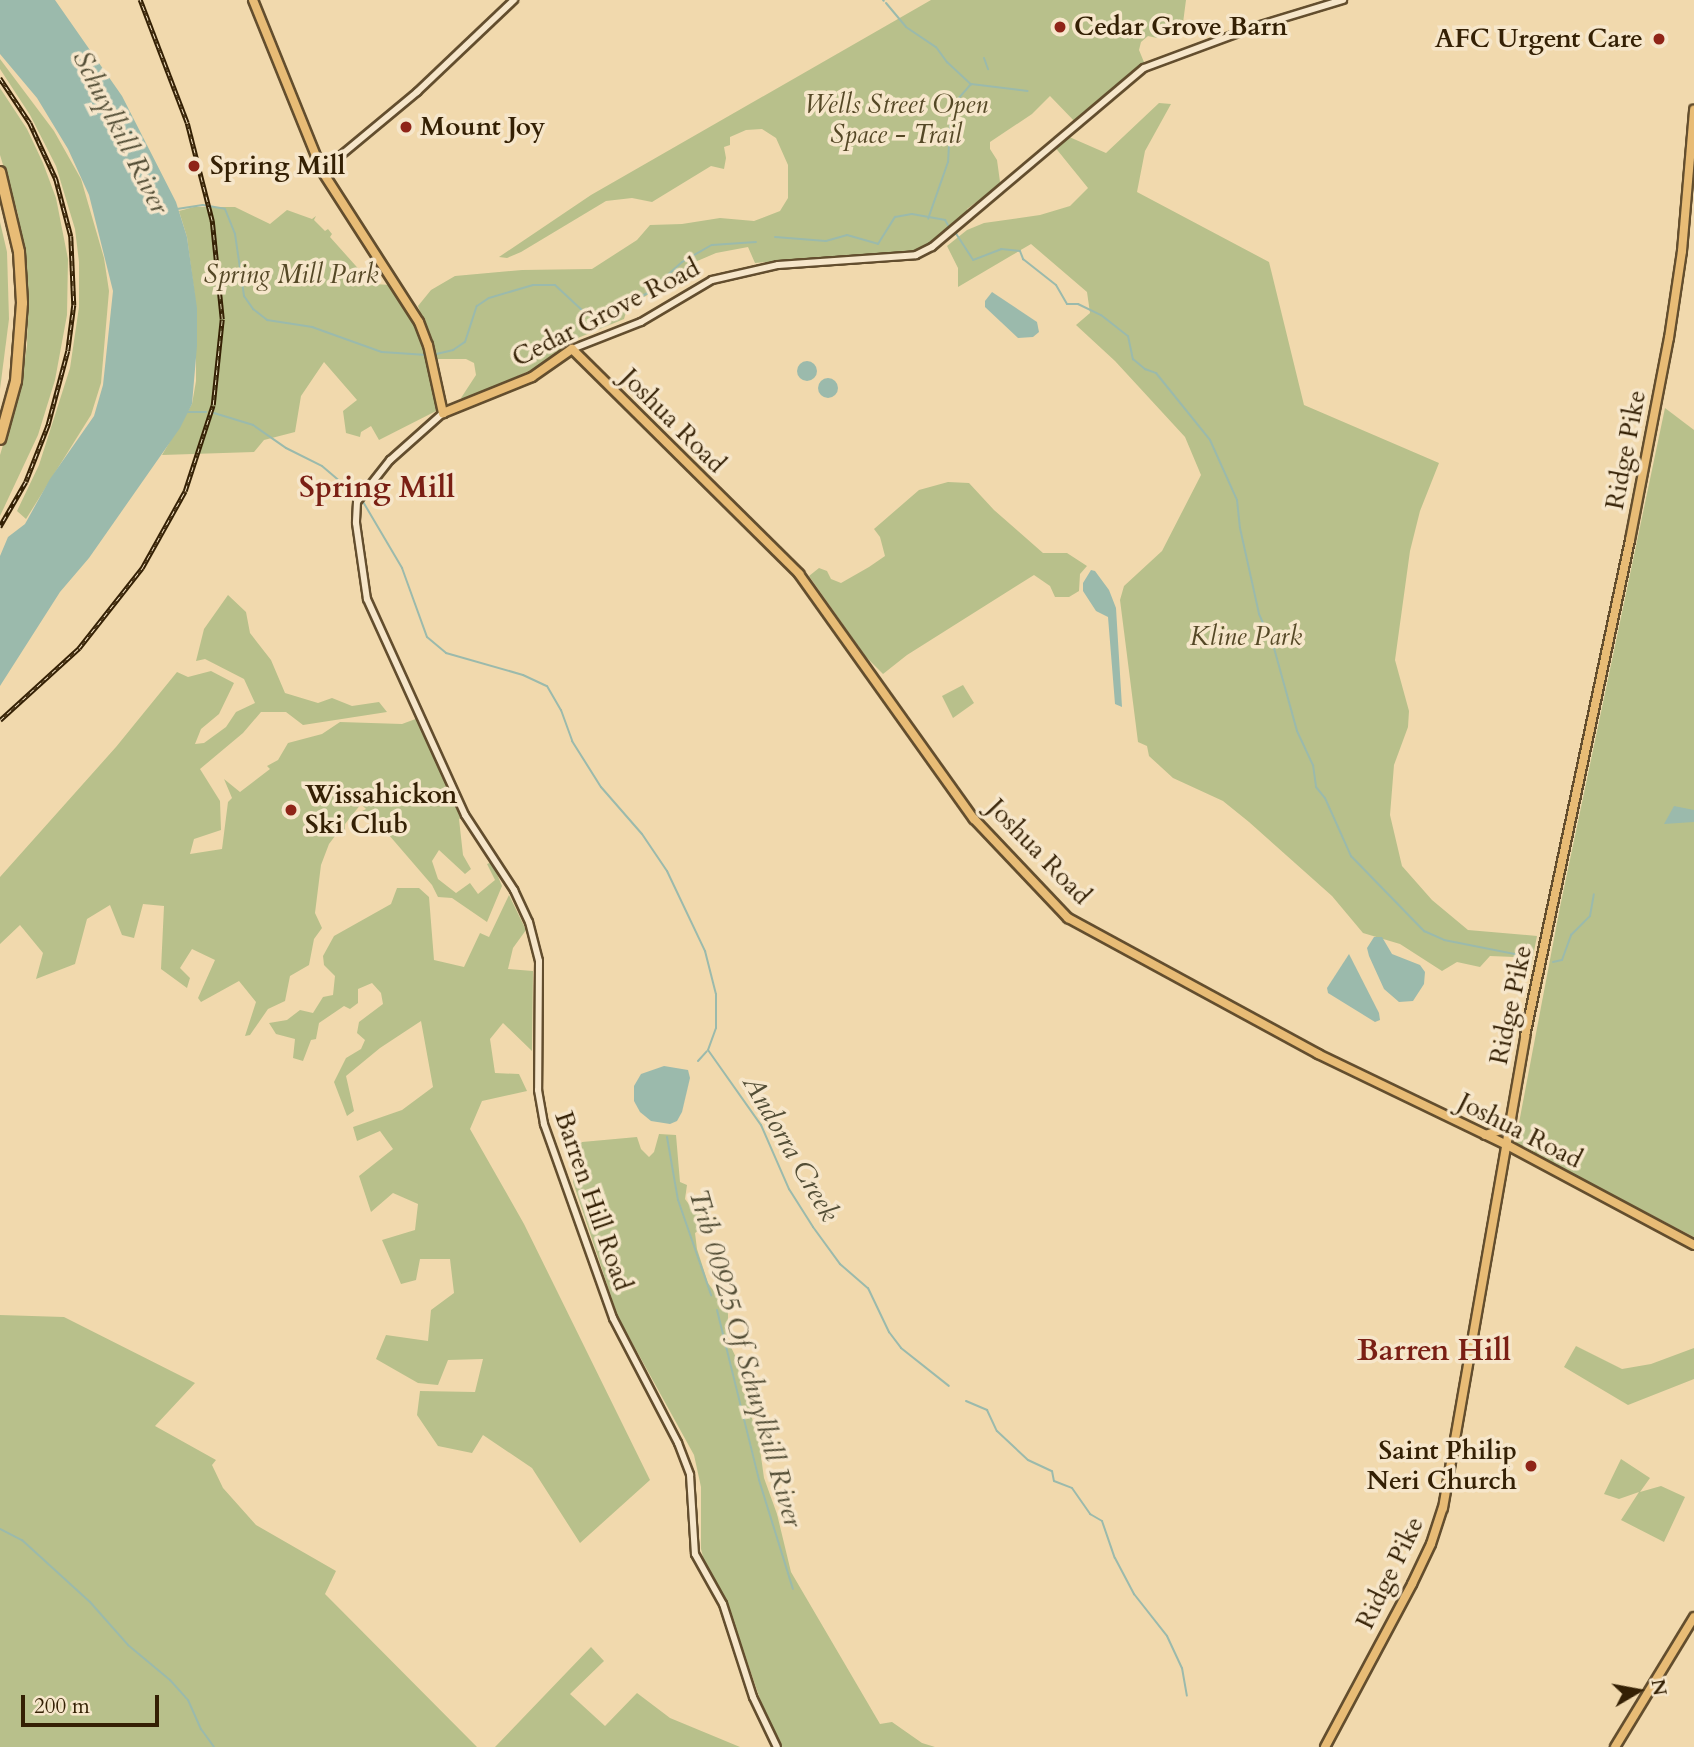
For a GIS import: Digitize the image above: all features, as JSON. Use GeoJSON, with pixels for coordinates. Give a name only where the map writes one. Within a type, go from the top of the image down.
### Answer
{"type":"FeatureCollection","features":[{"type":"Feature","properties":{"kind":"highway"},"geometry":{"type":"LineString","coordinates":[[0,172],[19,252],[22,322],[16,381],[0,439]]}},
{"type":"Feature","properties":{"kind":"highway"},"geometry":{"type":"LineString","coordinates":[[0,191],[12,242],[17,292],[15,349],[0,421]]}},
{"type":"Feature","properties":{"kind":"main road"},"geometry":{"type":"LineString","coordinates":[[253,0],[322,172],[403,295],[428,345],[443,413]]}},
{"type":"Feature","properties":{"kind":"main road","name":"Ridge Pike"},"geometry":{"type":"LineString","coordinates":[[1325,1747],[1412,1584],[1440,1522],[1525,1037],[1630,540],[1682,251],[1694,110]]}},
{"type":"Feature","properties":{"kind":"main road","name":"Cedar Grove Road"},"geometry":{"type":"LineString","coordinates":[[443,413],[532,377],[572,349]]}},
{"type":"Feature","properties":{"kind":"main road","name":"Joshua Road"},"geometry":{"type":"LineString","coordinates":[[572,349],[799,574],[974,819],[1068,918],[1318,1054],[1507,1145],[1694,1245]]}},
{"type":"Feature","properties":{"kind":"main road"},"geometry":{"type":"LineString","coordinates":[[1485,1135],[1501,1130],[1511,1119]]}},
{"type":"Feature","properties":{"kind":"main road"},"geometry":{"type":"LineString","coordinates":[[1615,1747],[1694,1617]]}},
{"type":"Feature","properties":{"kind":"street"},"geometry":{"type":"LineString","coordinates":[[322,172],[416,92],[513,0]]}},
{"type":"Feature","properties":{"kind":"street","name":"Cedar Grove Road"},"geometry":{"type":"LineString","coordinates":[[572,349],[641,321],[712,280],[778,265],[916,255],[932,247],[1144,68],[1257,26],[1343,0]]}},
{"type":"Feature","properties":{"kind":"street","name":"Barren Hill Road"},"geometry":{"type":"LineString","coordinates":[[443,413],[390,460],[363,493],[356,508],[364,585],[371,610],[465,815],[514,890],[530,922],[539,961],[538,1090],[544,1124],[613,1318],[678,1443],[690,1475],[695,1554],[723,1604],[750,1687],[777,1747]]}},
{"type":"Feature","properties":{"kind":"green space","name":"Wells Street Open Space - Trail"},"geometry":{"type":"Polygon","coordinates":[[[931,0],[1186,0],[1183,23],[1168,35],[1157,38],[1148,36],[1141,42],[1139,50],[1146,67],[1079,126],[1050,96],[1032,114],[990,142],[990,149],[997,160],[1001,189],[985,202],[982,198],[967,209],[970,215],[932,247],[916,255],[806,262],[806,259],[755,263],[748,247],[716,253],[695,262],[627,309],[624,319],[573,340],[536,368],[463,400],[461,398],[476,375],[474,363],[466,359],[437,359],[418,306],[431,290],[455,276],[522,270],[592,269],[637,240],[650,225],[682,224],[720,218],[754,221],[780,211],[788,198],[788,165],[776,138],[762,129],[746,130],[730,137],[730,145],[724,147],[724,169],[711,166],[652,202],[632,198],[606,201],[521,252],[507,258],[499,257],[591,195],[931,0]]]}},
{"type":"Feature","properties":{"kind":"green space"},"geometry":{"type":"Polygon","coordinates":[[[0,59],[54,131],[81,179],[104,258],[109,291],[101,383],[91,415],[26,519],[17,511],[39,465],[70,368],[79,307],[79,262],[75,229],[56,166],[30,115],[0,69],[0,59]]]}},
{"type":"Feature","properties":{"kind":"green space"},"geometry":{"type":"Polygon","coordinates":[[[0,88],[27,129],[43,163],[56,198],[68,259],[67,315],[55,380],[38,435],[0,516],[0,455],[20,388],[27,346],[28,298],[18,214],[0,155],[0,88]]]}},
{"type":"Feature","properties":{"kind":"green space","name":"Kline Park"},"geometry":{"type":"Polygon","coordinates":[[[1159,103],[1171,104],[1145,151],[1137,192],[1269,262],[1304,405],[1439,463],[1420,511],[1410,551],[1395,660],[1409,711],[1408,727],[1394,765],[1390,815],[1402,866],[1432,900],[1468,930],[1537,936],[1531,967],[1514,957],[1490,956],[1480,967],[1457,962],[1442,971],[1400,944],[1363,933],[1332,896],[1249,822],[1223,801],[1173,778],[1149,756],[1147,746],[1138,742],[1120,600],[1124,586],[1162,551],[1201,475],[1185,437],[1115,361],[1076,325],[1090,313],[1087,292],[1031,244],[958,287],[958,268],[947,246],[967,230],[984,223],[1040,215],[1070,206],[1088,188],[1054,146],[1067,136],[1106,153],[1159,103]]]}},
{"type":"Feature","properties":{"kind":"green space","name":"Spring Mill Park"},"geometry":{"type":"Polygon","coordinates":[[[194,207],[235,207],[270,224],[287,210],[312,219],[316,216],[314,220],[325,231],[328,229],[332,234],[330,237],[372,284],[392,285],[419,322],[442,408],[379,440],[371,426],[361,432],[360,437],[346,433],[343,411],[357,400],[324,362],[301,396],[295,432],[264,440],[254,452],[162,455],[192,404],[196,381],[196,306],[187,237],[179,211],[194,207]]]}},
{"type":"Feature","properties":{"kind":"green space"},"geometry":{"type":"Polygon","coordinates":[[[0,222],[7,252],[9,319],[0,389],[0,222]]]}},
{"type":"Feature","properties":{"kind":"green space"},"geometry":{"type":"Polygon","coordinates":[[[1665,408],[1694,430],[1694,1237],[1515,1144],[1560,907],[1665,408]]]}},
{"type":"Feature","properties":{"kind":"green space"},"geometry":{"type":"Polygon","coordinates":[[[948,482],[969,483],[994,510],[1043,553],[1067,553],[1087,566],[1080,574],[1079,591],[1069,597],[1055,597],[1050,586],[1034,575],[907,655],[883,674],[866,657],[809,576],[819,568],[827,571],[831,579],[841,583],[869,567],[885,556],[880,537],[874,529],[919,490],[948,482]]]}},
{"type":"Feature","properties":{"kind":"green space"},"geometry":{"type":"Polygon","coordinates":[[[228,595],[246,612],[250,633],[271,660],[285,693],[318,703],[332,698],[352,706],[379,702],[387,712],[303,725],[286,712],[261,712],[243,733],[200,769],[220,801],[221,830],[194,839],[190,854],[222,849],[228,802],[232,798],[224,779],[240,792],[270,769],[267,766],[278,760],[288,743],[322,734],[340,722],[402,724],[421,717],[462,817],[459,819],[463,855],[471,869],[465,874],[439,850],[432,861],[438,879],[456,893],[470,883],[478,894],[495,880],[487,864],[492,862],[502,886],[487,922],[452,898],[438,897],[432,885],[376,820],[374,824],[360,817],[360,812],[366,809],[361,804],[345,824],[345,833],[338,832],[329,844],[321,865],[315,913],[322,928],[314,939],[309,965],[290,976],[285,1001],[268,1009],[250,1035],[245,1036],[256,1002],[239,981],[201,1002],[198,998],[215,960],[192,949],[180,968],[190,978],[187,988],[161,969],[164,906],[143,904],[134,938],[122,935],[110,905],[87,919],[75,964],[36,979],[43,953],[20,925],[0,944],[0,877],[116,747],[177,672],[188,677],[211,671],[234,683],[219,714],[201,729],[195,744],[204,743],[226,727],[236,712],[255,703],[244,679],[205,659],[196,661],[204,629],[228,595]]]}},
{"type":"Feature","properties":{"kind":"green space"},"geometry":{"type":"Polygon","coordinates":[[[963,685],[974,703],[953,718],[942,696],[963,685]]]}},
{"type":"Feature","properties":{"kind":"green space"},"geometry":{"type":"Polygon","coordinates":[[[397,888],[419,888],[429,897],[434,960],[464,967],[480,933],[489,937],[509,895],[526,930],[513,948],[508,969],[533,971],[532,1051],[503,1023],[490,1039],[495,1073],[519,1074],[527,1091],[482,1101],[470,1129],[524,1224],[650,1480],[580,1543],[532,1468],[483,1435],[472,1453],[438,1446],[417,1415],[420,1391],[475,1392],[483,1359],[448,1360],[438,1385],[418,1383],[376,1359],[386,1335],[428,1341],[431,1310],[454,1293],[450,1259],[420,1259],[416,1280],[401,1284],[382,1240],[415,1230],[418,1204],[393,1193],[371,1212],[359,1176],[393,1149],[380,1131],[357,1141],[353,1127],[402,1110],[433,1087],[421,1021],[380,1048],[346,1076],[354,1111],[347,1116],[334,1082],[346,1058],[361,1049],[365,1040],[357,1033],[359,1022],[383,1004],[381,993],[372,983],[358,989],[358,1003],[350,1009],[344,1006],[319,1023],[316,1039],[311,1040],[303,1061],[293,1058],[295,1039],[276,1034],[269,1023],[287,1020],[300,1010],[313,1013],[323,997],[333,995],[335,976],[324,965],[323,956],[334,936],[391,904],[397,888]]]}},
{"type":"Feature","properties":{"kind":"green space"},"geometry":{"type":"Polygon","coordinates":[[[659,1134],[676,1135],[680,1182],[687,1185],[685,1199],[691,1207],[706,1215],[707,1224],[695,1233],[697,1249],[708,1283],[728,1311],[728,1341],[745,1376],[742,1391],[756,1407],[752,1418],[758,1435],[764,1478],[777,1514],[791,1572],[880,1724],[892,1722],[922,1743],[935,1747],[781,1747],[761,1702],[726,1599],[706,1568],[701,1549],[701,1487],[694,1455],[618,1317],[573,1182],[574,1150],[582,1142],[637,1137],[641,1149],[649,1157],[654,1152],[659,1134]]]}},
{"type":"Feature","properties":{"kind":"green space"},"geometry":{"type":"Polygon","coordinates":[[[0,1315],[64,1317],[195,1383],[155,1426],[216,1460],[212,1465],[223,1488],[256,1525],[336,1571],[325,1594],[477,1747],[0,1747],[0,1315]]]}},
{"type":"Feature","properties":{"kind":"green space"},"geometry":{"type":"Polygon","coordinates":[[[1576,1346],[1622,1369],[1651,1364],[1694,1348],[1694,1379],[1628,1405],[1564,1367],[1576,1346]]]}},
{"type":"Feature","properties":{"kind":"green space"},"geometry":{"type":"Polygon","coordinates":[[[1621,1459],[1650,1478],[1640,1492],[1661,1486],[1685,1497],[1664,1542],[1621,1520],[1639,1492],[1619,1499],[1604,1494],[1621,1459]]]}},
{"type":"Feature","properties":{"kind":"green space"},"geometry":{"type":"Polygon","coordinates":[[[591,1647],[604,1661],[570,1694],[605,1726],[637,1693],[670,1718],[740,1747],[495,1747],[591,1647]]]}},
{"type":"Feature","properties":{"kind":"water","name":"Schuylkill River"},"geometry":{"type":"Polygon","coordinates":[[[0,0],[55,0],[122,96],[176,202],[187,237],[197,308],[197,346],[192,404],[180,428],[89,558],[60,592],[0,686],[0,556],[8,537],[25,524],[50,479],[94,416],[103,385],[113,291],[89,195],[68,149],[37,98],[0,54],[0,0]]]}},
{"type":"Feature","properties":{"kind":"water"},"geometry":{"type":"Polygon","coordinates":[[[992,292],[1037,322],[1039,332],[1033,337],[1018,338],[985,307],[985,301],[992,292]]]}},
{"type":"Feature","properties":{"kind":"water"},"geometry":{"type":"Polygon","coordinates":[[[803,361],[811,361],[817,371],[811,381],[803,381],[797,375],[797,367],[803,361]]]}},
{"type":"Feature","properties":{"kind":"water"},"geometry":{"type":"Polygon","coordinates":[[[828,378],[835,381],[838,388],[835,395],[828,398],[821,395],[818,388],[821,381],[828,378]]]}},
{"type":"Feature","properties":{"kind":"water"},"geometry":{"type":"Polygon","coordinates":[[[1091,570],[1095,571],[1109,590],[1116,608],[1122,707],[1115,704],[1108,617],[1096,611],[1083,591],[1083,583],[1091,570]]]}},
{"type":"Feature","properties":{"kind":"water"},"geometry":{"type":"Polygon","coordinates":[[[1674,806],[1694,810],[1694,822],[1664,824],[1674,806]]]}},
{"type":"Feature","properties":{"kind":"water"},"geometry":{"type":"Polygon","coordinates":[[[1374,937],[1382,937],[1392,954],[1420,965],[1425,972],[1424,984],[1413,1001],[1399,1002],[1384,989],[1367,948],[1374,937]]]}},
{"type":"Feature","properties":{"kind":"water"},"geometry":{"type":"Polygon","coordinates":[[[1349,954],[1380,1020],[1375,1022],[1328,993],[1327,988],[1349,954]]]}},
{"type":"Feature","properties":{"kind":"water"},"geometry":{"type":"Polygon","coordinates":[[[664,1066],[688,1070],[690,1078],[682,1112],[677,1121],[670,1124],[651,1121],[640,1112],[634,1101],[634,1086],[641,1074],[664,1066]]]}},
{"type":"Feature","properties":{"kind":"waterway"},"geometry":{"type":"LineString","coordinates":[[886,3],[906,27],[936,47],[947,62],[971,84],[959,98],[950,125],[948,162],[928,219]]}},
{"type":"Feature","properties":{"kind":"waterway"},"geometry":{"type":"LineString","coordinates":[[984,58],[988,69]]}},
{"type":"Feature","properties":{"kind":"waterway"},"geometry":{"type":"LineString","coordinates":[[971,84],[1028,91]]}},
{"type":"Feature","properties":{"kind":"waterway","name":"Schuylkill River"},"geometry":{"type":"LineString","coordinates":[[177,209],[203,205],[225,209],[235,234],[244,296],[253,309],[267,320],[312,327],[382,352],[427,355]]}},
{"type":"Feature","properties":{"kind":"waterway"},"geometry":{"type":"LineString","coordinates":[[775,237],[826,241],[847,235],[878,244],[895,217],[912,214],[945,220],[948,225]]}},
{"type":"Feature","properties":{"kind":"waterway"},"geometry":{"type":"LineString","coordinates":[[955,232],[973,260],[1001,249],[1020,251],[1023,259],[1056,285],[1067,304],[1078,304],[1101,315],[1128,336],[1133,359],[1145,369],[1156,373],[1210,440],[1237,500],[1240,528],[1259,614],[1274,648],[1297,731],[1313,765],[1316,787],[1325,798],[1351,856],[1424,931],[1444,940],[1530,957]]}},
{"type":"Feature","properties":{"kind":"waterway"},"geometry":{"type":"LineString","coordinates":[[432,355],[453,350],[465,342],[477,306],[489,298],[533,285],[555,285],[584,312],[603,315],[648,293],[682,262],[712,245],[756,242]]}},
{"type":"Feature","properties":{"kind":"waterway","name":"Andorra Creek"},"geometry":{"type":"LineString","coordinates":[[186,412],[206,412]]}},
{"type":"Feature","properties":{"kind":"waterway","name":"Andorra Creek"},"geometry":{"type":"LineString","coordinates":[[214,413],[253,425],[286,448],[322,466],[362,500],[402,568],[427,637],[446,653],[523,675],[547,686],[561,710],[572,741],[601,787],[642,834],[667,871],[705,951],[716,994],[716,1028],[708,1050],[761,1125],[789,1189],[813,1227],[840,1264],[868,1288],[889,1332],[901,1348],[949,1386]]}},
{"type":"Feature","properties":{"kind":"waterway"},"geometry":{"type":"LineString","coordinates":[[1553,962],[1562,960],[1571,935],[1590,916],[1594,894]]}},
{"type":"Feature","properties":{"kind":"waterway","name":"Trib 00925 Of Schuylkill River"},"geometry":{"type":"LineString","coordinates":[[698,1061],[707,1051]]}},
{"type":"Feature","properties":{"kind":"waterway","name":"Trib 00925 Of Schuylkill River"},"geometry":{"type":"LineString","coordinates":[[667,1137],[678,1200],[711,1295]]}},
{"type":"Feature","properties":{"kind":"waterway","name":"Trib 00925 Of Schuylkill River"},"geometry":{"type":"LineString","coordinates":[[717,1310],[759,1480],[793,1589]]}},
{"type":"Feature","properties":{"kind":"waterway","name":"Andorra Creek"},"geometry":{"type":"LineString","coordinates":[[966,1401],[987,1410],[997,1431],[1028,1460],[1052,1471],[1054,1481],[1072,1488],[1090,1514],[1102,1521],[1115,1558],[1134,1594],[1167,1636],[1182,1668],[1187,1696]]}},
{"type":"Feature","properties":{"kind":"waterway"},"geometry":{"type":"LineString","coordinates":[[0,1529],[22,1540],[90,1602],[128,1645],[170,1680],[188,1700],[201,1729],[214,1747]]}},
{"type":"Feature","properties":{"kind":"railway"},"geometry":{"type":"LineString","coordinates":[[0,720],[79,648],[142,568],[185,491],[213,405],[222,319],[212,221],[187,123],[140,0]]}},
{"type":"Feature","properties":{"kind":"railway"},"geometry":{"type":"LineString","coordinates":[[0,78],[30,123],[56,179],[71,236],[74,305],[68,351],[48,426],[26,482],[0,527]]}},
{"type":"Feature","properties":{"kind":"place","name":"Cedar Grove Barn"},"geometry":{"type":"Point","coordinates":[1060,27]}},
{"type":"Feature","properties":{"kind":"place","name":"AFC Urgent Care"},"geometry":{"type":"Point","coordinates":[1659,39]}},
{"type":"Feature","properties":{"kind":"place","name":"Mount Joy"},"geometry":{"type":"Point","coordinates":[406,127]}},
{"type":"Feature","properties":{"kind":"place","name":"Spring Mill"},"geometry":{"type":"Point","coordinates":[194,166]}},
{"type":"Feature","properties":{"kind":"place","name":"Wissahickon Ski Club"},"geometry":{"type":"Point","coordinates":[291,810]}},
{"type":"Feature","properties":{"kind":"place","name":"Saint Philip Neri Church"},"geometry":{"type":"Point","coordinates":[1531,1466]}},
{"type":"Feature","properties":{"kind":"district","name":"Spring Mill"},"geometry":{"type":"Point","coordinates":[377,488]}},
{"type":"Feature","properties":{"kind":"district","name":"Barren Hill"},"geometry":{"type":"Point","coordinates":[1434,1351]}}]}
